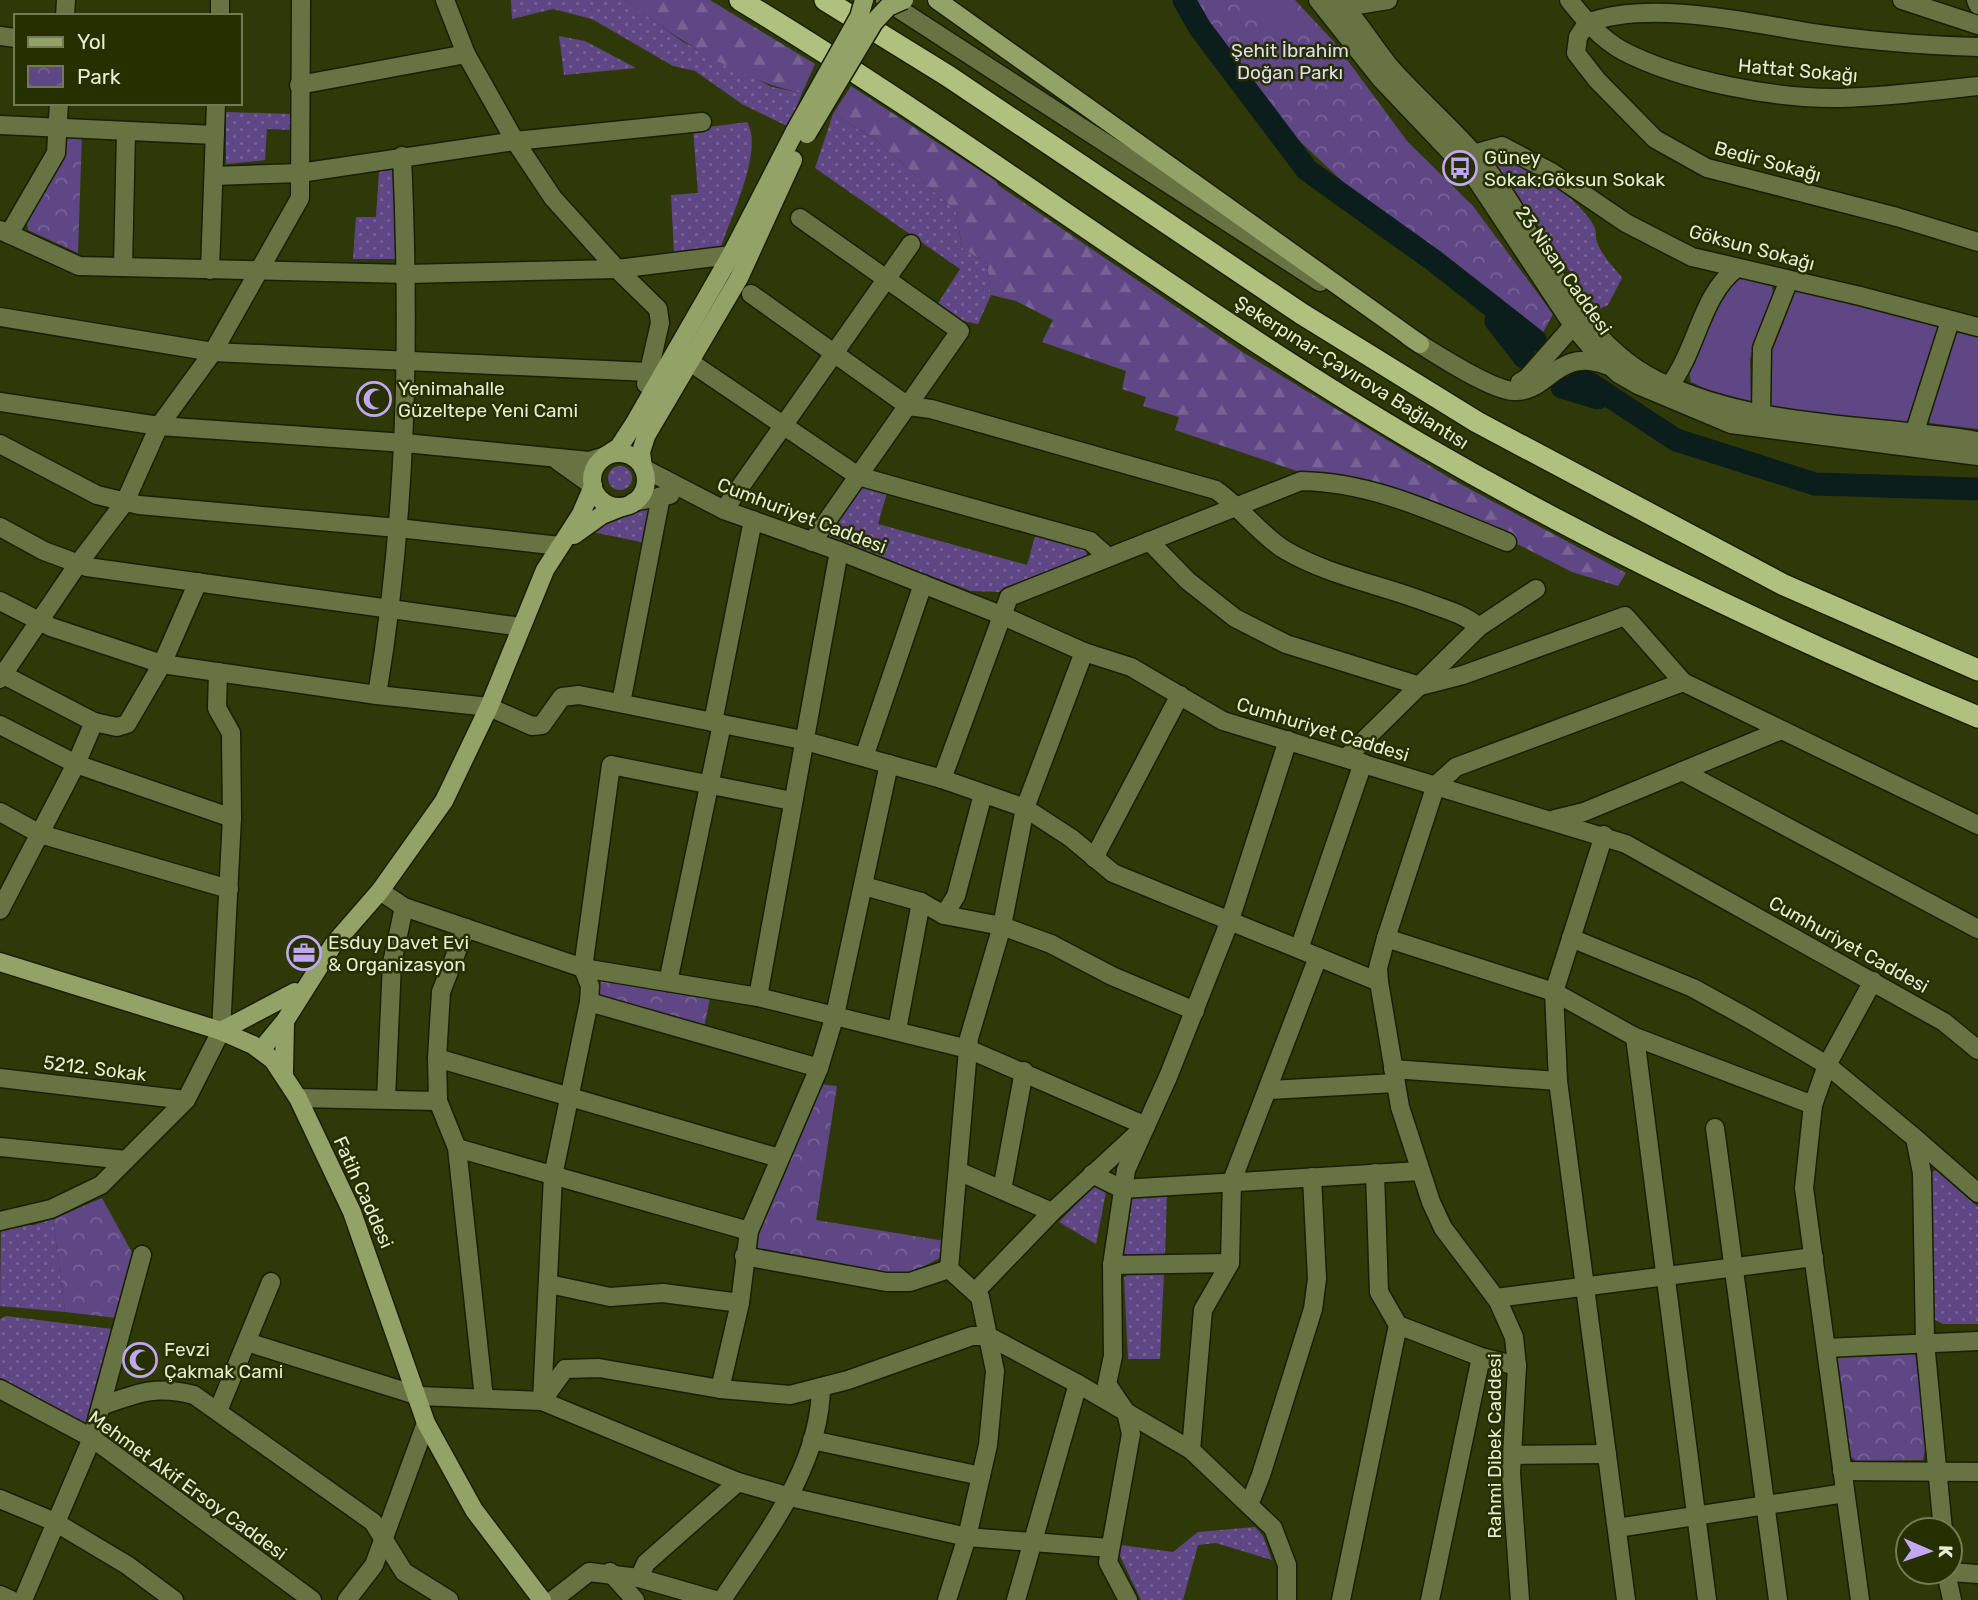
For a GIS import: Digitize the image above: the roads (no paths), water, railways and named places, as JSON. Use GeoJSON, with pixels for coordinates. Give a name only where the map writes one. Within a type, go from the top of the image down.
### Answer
{"type":"FeatureCollection","features":[{"type":"Feature","properties":{"kind":"highway","name":"Şekerpınar-Çayırova Bağlantısı"},"geometry":{"type":"LineString","coordinates":[[740,0],[880,87],[1237,329],[1422,444],[1595,541],[1716,602],[1849,663],[1978,717]]}},
{"type":"Feature","properties":{"kind":"highway","name":"Şekerpınar-Çayırova Bağlantısı"},"geometry":{"type":"LineString","coordinates":[[824,0],[948,76],[1302,314],[1477,422],[1782,584],[1978,670]]}},
{"type":"Feature","properties":{"kind":"main road"},"geometry":{"type":"LineString","coordinates":[[257,1048],[285,1021],[333,945],[380,891],[444,802],[489,707],[545,570],[581,514],[593,486],[594,469],[619,447],[634,424],[801,133],[859,17],[864,0]]}},
{"type":"Feature","properties":{"kind":"main road"},"geometry":{"type":"LineString","coordinates":[[560,546],[584,525],[630,504],[644,488],[641,452],[646,436],[739,278],[801,133],[874,22],[888,7],[904,0]]}},
{"type":"Feature","properties":{"kind":"main road"},"geometry":{"type":"LineString","coordinates":[[937,0],[1420,344]]}},
{"type":"Feature","properties":{"kind":"main road"},"geometry":{"type":"LineString","coordinates":[[605,457],[626,454],[643,468]]}},
{"type":"Feature","properties":{"kind":"main road"},"geometry":{"type":"LineString","coordinates":[[593,486],[606,503],[630,504]]}},
{"type":"Feature","properties":{"kind":"main road","name":"Fatih Caddesi"},"geometry":{"type":"LineString","coordinates":[[0,962],[222,1031],[257,1048],[284,1073],[352,1212],[419,1396],[426,1423],[474,1510],[542,1600]]}},
{"type":"Feature","properties":{"kind":"main road"},"geometry":{"type":"LineString","coordinates":[[222,1031],[295,992],[314,975]]}},
{"type":"Feature","properties":{"kind":"main road"},"geometry":{"type":"LineString","coordinates":[[257,1048],[295,992]]}},
{"type":"Feature","properties":{"kind":"main road"},"geometry":{"type":"LineString","coordinates":[[284,1073],[285,1021]]}},
{"type":"Feature","properties":{"kind":"street"},"geometry":{"type":"LineString","coordinates":[[198,582],[162,664],[127,724],[117,727],[94,722],[1,676],[41,622],[78,564],[125,502],[159,426],[212,352],[300,198],[301,0]]}},
{"type":"Feature","properties":{"kind":"street"},"geometry":{"type":"LineString","coordinates":[[445,0],[466,54],[514,141],[553,198],[617,269],[658,309],[660,323],[634,424]]}},
{"type":"Feature","properties":{"kind":"street"},"geometry":{"type":"LineString","coordinates":[[885,0],[1420,344],[1482,379],[1514,392],[1531,387],[1552,372],[1577,361],[1591,359],[1609,365]]}},
{"type":"Feature","properties":{"kind":"street","name":"23 Nisan Caddesi"},"geometry":{"type":"LineString","coordinates":[[1318,0],[1380,78],[1465,156],[1482,163],[1575,304],[1622,359],[1670,386],[1761,415],[1915,430],[1978,441]]}},
{"type":"Feature","properties":{"kind":"street"},"geometry":{"type":"LineString","coordinates":[[1341,4],[1388,0]]}},
{"type":"Feature","properties":{"kind":"street","name":"Hattat Sokağı"},"geometry":{"type":"LineString","coordinates":[[1569,0],[1587,23],[1622,50],[1683,74],[1740,89],[1838,98],[1978,86]]}},
{"type":"Feature","properties":{"kind":"street"},"geometry":{"type":"LineString","coordinates":[[1902,0],[1978,25]]}},
{"type":"Feature","properties":{"kind":"street"},"geometry":{"type":"LineString","coordinates":[[1976,0],[1978,5]]}},
{"type":"Feature","properties":{"kind":"street","name":"23 Nisan Caddesi"},"geometry":{"type":"LineString","coordinates":[[1341,4],[1465,156],[1476,179],[1574,327],[1609,365],[1638,385],[1731,424],[1978,456]]}},
{"type":"Feature","properties":{"kind":"street"},"geometry":{"type":"LineString","coordinates":[[1587,23],[1604,13],[1649,7],[1708,13],[1808,32],[1903,44],[1978,47]]}},
{"type":"Feature","properties":{"kind":"street","name":"Bedir Sokağı"},"geometry":{"type":"LineString","coordinates":[[1587,23],[1578,37],[1576,53],[1597,80],[1655,139],[1707,168],[1897,217],[1978,242]]}},
{"type":"Feature","properties":{"kind":"street"},"geometry":{"type":"LineString","coordinates":[[299,85],[466,54]]}},
{"type":"Feature","properties":{"kind":"street"},"geometry":{"type":"LineString","coordinates":[[59,105],[56,153],[2,231],[79,266],[407,274],[617,269],[731,255]]}},
{"type":"Feature","properties":{"kind":"street"},"geometry":{"type":"LineString","coordinates":[[210,270],[216,105]]}},
{"type":"Feature","properties":{"kind":"street"},"geometry":{"type":"LineString","coordinates":[[214,176],[300,173],[514,141],[702,122]]}},
{"type":"Feature","properties":{"kind":"street"},"geometry":{"type":"LineString","coordinates":[[0,125],[215,135]]}},
{"type":"Feature","properties":{"kind":"street"},"geometry":{"type":"LineString","coordinates":[[123,267],[127,132]]}},
{"type":"Feature","properties":{"kind":"street","name":"Göksun Sokağı"},"geometry":{"type":"LineString","coordinates":[[1465,156],[1502,146],[1550,172],[1648,235],[1692,257],[1978,327]]}},
{"type":"Feature","properties":{"kind":"street"},"geometry":{"type":"LineString","coordinates":[[377,695],[391,611],[405,443],[407,274],[402,156]]}},
{"type":"Feature","properties":{"kind":"street"},"geometry":{"type":"LineString","coordinates":[[800,218],[960,331],[812,542]]}},
{"type":"Feature","properties":{"kind":"street"},"geometry":{"type":"LineString","coordinates":[[630,504],[661,496],[680,496],[724,510],[911,244]]}},
{"type":"Feature","properties":{"kind":"street"},"geometry":{"type":"LineString","coordinates":[[1670,386],[1681,372],[1722,279],[1737,268]]}},
{"type":"Feature","properties":{"kind":"street"},"geometry":{"type":"LineString","coordinates":[[1761,415],[1762,348],[1789,280]]}},
{"type":"Feature","properties":{"kind":"street"},"geometry":{"type":"LineString","coordinates":[[751,294],[908,406],[930,409],[1216,490],[1238,505],[1283,549],[1332,571],[1395,590],[1468,618],[1479,627]]}},
{"type":"Feature","properties":{"kind":"street"},"geometry":{"type":"LineString","coordinates":[[1482,379],[1511,384],[1527,378],[1574,327],[1579,318],[1575,304]]}},
{"type":"Feature","properties":{"kind":"street"},"geometry":{"type":"LineString","coordinates":[[0,317],[212,352],[649,372]]}},
{"type":"Feature","properties":{"kind":"street"},"geometry":{"type":"LineString","coordinates":[[1915,430],[1950,321]]}},
{"type":"Feature","properties":{"kind":"street"},"geometry":{"type":"LineString","coordinates":[[690,362],[859,476],[1090,541],[1108,557]]}},
{"type":"Feature","properties":{"kind":"street"},"geometry":{"type":"LineString","coordinates":[[0,402],[159,426],[405,443],[589,461],[605,457]]}},
{"type":"Feature","properties":{"kind":"street"},"geometry":{"type":"LineString","coordinates":[[0,444],[97,495],[125,502],[560,546]]}},
{"type":"Feature","properties":{"kind":"street"},"geometry":{"type":"LineString","coordinates":[[552,458],[575,470],[593,486]]}},
{"type":"Feature","properties":{"kind":"street","name":"Cumhuriyet Caddesi"},"geometry":{"type":"LineString","coordinates":[[643,468],[724,510],[839,551],[1001,615],[1084,652],[1131,667],[1223,721],[1604,835],[1626,844],[1944,1022],[1978,1050]]}},
{"type":"Feature","properties":{"kind":"street"},"geometry":{"type":"LineString","coordinates":[[942,779],[1009,597],[1301,481],[1331,482],[1393,497],[1507,541]]}},
{"type":"Feature","properties":{"kind":"street"},"geometry":{"type":"LineString","coordinates":[[621,703],[661,496]]}},
{"type":"Feature","properties":{"kind":"street"},"geometry":{"type":"LineString","coordinates":[[668,982],[710,785],[717,723],[753,520]]}},
{"type":"Feature","properties":{"kind":"street"},"geometry":{"type":"LineString","coordinates":[[0,527],[44,551],[78,564],[391,611],[521,627]]}},
{"type":"Feature","properties":{"kind":"street"},"geometry":{"type":"LineString","coordinates":[[1149,541],[1188,581],[1235,618],[1286,644],[1420,686],[1463,675],[1625,616],[1683,682],[1779,731],[1851,762],[1978,825]]}},
{"type":"Feature","properties":{"kind":"street"},"geometry":{"type":"LineString","coordinates":[[758,997],[802,740],[839,551]]}},
{"type":"Feature","properties":{"kind":"street"},"geometry":{"type":"LineString","coordinates":[[864,757],[923,584]]}},
{"type":"Feature","properties":{"kind":"street"},"geometry":{"type":"LineString","coordinates":[[1299,949],[1355,761],[1420,686],[1479,627],[1536,589]]}},
{"type":"Feature","properties":{"kind":"street"},"geometry":{"type":"LineString","coordinates":[[0,601],[41,622],[162,664],[377,695],[489,707],[532,726],[542,725],[562,698],[579,695],[802,740],[864,757],[942,779],[1025,808],[1113,873],[1138,886],[1379,982]]}},
{"type":"Feature","properties":{"kind":"street"},"geometry":{"type":"LineString","coordinates":[[949,1269],[968,1049],[1002,926],[1025,808],[1084,652]]}},
{"type":"Feature","properties":{"kind":"street"},"geometry":{"type":"LineString","coordinates":[[0,1221],[32,1216],[101,1185],[186,1100],[222,1031],[232,818],[231,733],[217,708],[218,671]]}},
{"type":"Feature","properties":{"kind":"street"},"geometry":{"type":"LineString","coordinates":[[1436,785],[1456,767],[1683,682]]}},
{"type":"Feature","properties":{"kind":"street"},"geometry":{"type":"LineString","coordinates":[[1094,858],[1180,695]]}},
{"type":"Feature","properties":{"kind":"street"},"geometry":{"type":"LineString","coordinates":[[0,910],[76,764],[94,722]]}},
{"type":"Feature","properties":{"kind":"street"},"geometry":{"type":"LineString","coordinates":[[0,724],[76,764],[232,818]]}},
{"type":"Feature","properties":{"kind":"street"},"geometry":{"type":"LineString","coordinates":[[1553,820],[1584,812],[1779,731]]}},
{"type":"Feature","properties":{"kind":"street"},"geometry":{"type":"LineString","coordinates":[[1128,1600],[1108,1562],[1131,1434],[1126,1412],[1107,1384],[1112,1356],[1112,1265],[1122,1189],[1126,1170],[1195,1011],[1229,923],[1288,740]]}},
{"type":"Feature","properties":{"kind":"street"},"geometry":{"type":"LineString","coordinates":[[720,1389],[740,1303],[744,1256],[750,1231],[779,1157],[819,1068],[835,1015],[889,764]]}},
{"type":"Feature","properties":{"kind":"street"},"geometry":{"type":"LineString","coordinates":[[542,1401],[553,1175],[589,1002],[590,986],[583,968],[611,765],[792,801]]}},
{"type":"Feature","properties":{"kind":"street"},"geometry":{"type":"LineString","coordinates":[[1682,771],[1978,929]]}},
{"type":"Feature","properties":{"kind":"street","name":"Rahmi Dibek Caddesi"},"geometry":{"type":"LineString","coordinates":[[1436,785],[1386,938],[1378,968],[1379,982],[1394,1076],[1420,1171],[1443,1228],[1496,1298],[1514,1336],[1517,1366],[1512,1496],[1520,1600]]}},
{"type":"Feature","properties":{"kind":"street"},"geometry":{"type":"LineString","coordinates":[[944,915],[956,896],[983,794]]}},
{"type":"Feature","properties":{"kind":"street"},"geometry":{"type":"LineString","coordinates":[[0,812],[40,834],[229,890]]}},
{"type":"Feature","properties":{"kind":"street"},"geometry":{"type":"LineString","coordinates":[[1604,835],[1553,992],[1558,1081],[1626,1600]]}},
{"type":"Feature","properties":{"kind":"street"},"geometry":{"type":"LineString","coordinates":[[864,886],[921,902],[944,915],[1002,926],[1051,944],[1112,976],[1195,1011]]}},
{"type":"Feature","properties":{"kind":"street"},"geometry":{"type":"LineString","coordinates":[[380,891],[404,908],[583,968],[758,997],[968,1049],[1146,1126]]}},
{"type":"Feature","properties":{"kind":"street"},"geometry":{"type":"LineString","coordinates":[[897,1030],[921,902]]}},
{"type":"Feature","properties":{"kind":"street"},"geometry":{"type":"LineString","coordinates":[[386,1099],[392,964],[404,908]]}},
{"type":"Feature","properties":{"kind":"street"},"geometry":{"type":"LineString","coordinates":[[466,928],[442,992],[437,1058],[438,1101],[457,1148],[484,1398]]}},
{"type":"Feature","properties":{"kind":"street"},"geometry":{"type":"LineString","coordinates":[[1386,938],[1553,992],[1635,1037],[1813,1105]]}},
{"type":"Feature","properties":{"kind":"street"},"geometry":{"type":"LineString","coordinates":[[1571,938],[1693,988],[1827,1065],[1978,1193]]}},
{"type":"Feature","properties":{"kind":"street"},"geometry":{"type":"LineString","coordinates":[[1191,1450],[1203,1310],[1230,1263],[1233,1181],[1270,1090],[1318,957]]}},
{"type":"Feature","properties":{"kind":"street"},"geometry":{"type":"LineString","coordinates":[[0,972],[37,975]]}},
{"type":"Feature","properties":{"kind":"street"},"geometry":{"type":"LineString","coordinates":[[1860,1600],[1804,1188],[1813,1105],[1827,1065],[1873,981]]}},
{"type":"Feature","properties":{"kind":"street"},"geometry":{"type":"LineString","coordinates":[[589,1002],[819,1068]]}},
{"type":"Feature","properties":{"kind":"street"},"geometry":{"type":"LineString","coordinates":[[1635,1037],[1707,1600]]}},
{"type":"Feature","properties":{"kind":"street"},"geometry":{"type":"LineString","coordinates":[[437,1058],[779,1157]]}},
{"type":"Feature","properties":{"kind":"street"},"geometry":{"type":"LineString","coordinates":[[1002,1190],[1024,1071]]}},
{"type":"Feature","properties":{"kind":"street"},"geometry":{"type":"LineString","coordinates":[[1270,1090],[1394,1076],[1558,1081]]}},
{"type":"Feature","properties":{"kind":"street","name":"5212. Sokak"},"geometry":{"type":"LineString","coordinates":[[0,1078],[186,1100]]}},
{"type":"Feature","properties":{"kind":"street"},"geometry":{"type":"LineString","coordinates":[[298,1098],[438,1101]]}},
{"type":"Feature","properties":{"kind":"street"},"geometry":{"type":"LineString","coordinates":[[975,1292],[1052,1212],[1146,1126]]}},
{"type":"Feature","properties":{"kind":"street"},"geometry":{"type":"LineString","coordinates":[[1715,1128],[1778,1600]]}},
{"type":"Feature","properties":{"kind":"street"},"geometry":{"type":"LineString","coordinates":[[1914,1138],[1922,1173],[1925,1342],[1941,1516]]}},
{"type":"Feature","properties":{"kind":"street"},"geometry":{"type":"LineString","coordinates":[[0,1147],[126,1160]]}},
{"type":"Feature","properties":{"kind":"street"},"geometry":{"type":"LineString","coordinates":[[457,1148],[750,1231]]}},
{"type":"Feature","properties":{"kind":"street"},"geometry":{"type":"LineString","coordinates":[[958,1171],[1052,1212]]}},
{"type":"Feature","properties":{"kind":"street"},"geometry":{"type":"LineString","coordinates":[[1092,1174],[1122,1189],[1420,1171]]}},
{"type":"Feature","properties":{"kind":"street"},"geometry":{"type":"LineString","coordinates":[[1375,1173],[1379,1292],[1398,1325],[1481,1357],[1517,1366]]}},
{"type":"Feature","properties":{"kind":"street"},"geometry":{"type":"LineString","coordinates":[[1249,1505],[1313,1309],[1317,1279],[1312,1177]]}},
{"type":"Feature","properties":{"kind":"street"},"geometry":{"type":"LineString","coordinates":[[23,1600],[92,1438],[142,1255]]}},
{"type":"Feature","properties":{"kind":"street"},"geometry":{"type":"LineString","coordinates":[[744,1256],[886,1282],[910,1282],[949,1269]]}},
{"type":"Feature","properties":{"kind":"street"},"geometry":{"type":"LineString","coordinates":[[1496,1298],[1814,1257]]}},
{"type":"Feature","properties":{"kind":"street"},"geometry":{"type":"LineString","coordinates":[[1112,1265],[1230,1263]]}},
{"type":"Feature","properties":{"kind":"street"},"geometry":{"type":"LineString","coordinates":[[947,1600],[967,1537],[988,1445],[995,1371],[980,1297],[949,1269]]}},
{"type":"Feature","properties":{"kind":"street"},"geometry":{"type":"LineString","coordinates":[[218,1411],[271,1282]]}},
{"type":"Feature","properties":{"kind":"street"},"geometry":{"type":"LineString","coordinates":[[549,1284],[610,1297],[634,1292],[663,1293],[740,1303]]}},
{"type":"Feature","properties":{"kind":"street"},"geometry":{"type":"LineString","coordinates":[[1341,1600],[1398,1325]]}},
{"type":"Feature","properties":{"kind":"street"},"geometry":{"type":"LineString","coordinates":[[542,1401],[565,1369],[600,1368],[720,1389],[790,1395],[972,1336],[988,1336],[1079,1384],[1191,1450],[1273,1528],[1287,1565],[1286,1600]]}},
{"type":"Feature","properties":{"kind":"street"},"geometry":{"type":"LineString","coordinates":[[1826,1348],[1978,1341]]}},
{"type":"Feature","properties":{"kind":"street"},"geometry":{"type":"LineString","coordinates":[[247,1342],[419,1396],[542,1401],[738,1482],[790,1497],[967,1537],[1110,1548]]}},
{"type":"Feature","properties":{"kind":"street"},"geometry":{"type":"LineString","coordinates":[[1430,1600],[1481,1357]]}},
{"type":"Feature","properties":{"kind":"street"},"geometry":{"type":"LineString","coordinates":[[1016,1600],[1079,1384]]}},
{"type":"Feature","properties":{"kind":"street"},"geometry":{"type":"LineString","coordinates":[[722,1600],[790,1497],[821,1417],[821,1387]]}},
{"type":"Feature","properties":{"kind":"street","name":"Mehmet Akif Ersoy Caddesi"},"geometry":{"type":"LineString","coordinates":[[0,1389],[92,1438],[312,1600]]}},
{"type":"Feature","properties":{"kind":"street"},"geometry":{"type":"LineString","coordinates":[[101,1406],[149,1389],[170,1389],[194,1395],[373,1522],[404,1572],[449,1600]]}},
{"type":"Feature","properties":{"kind":"street"},"geometry":{"type":"LineString","coordinates":[[346,1600],[374,1565],[384,1543],[426,1423]]}},
{"type":"Feature","properties":{"kind":"street"},"geometry":{"type":"LineString","coordinates":[[812,1440],[981,1476]]}},
{"type":"Feature","properties":{"kind":"street"},"geometry":{"type":"LineString","coordinates":[[1512,1455],[1607,1454]]}},
{"type":"Feature","properties":{"kind":"street"},"geometry":{"type":"LineString","coordinates":[[1842,1472],[1978,1472]]}},
{"type":"Feature","properties":{"kind":"street"},"geometry":{"type":"LineString","coordinates":[[639,1578],[646,1563],[738,1482]]}},
{"type":"Feature","properties":{"kind":"street"},"geometry":{"type":"LineString","coordinates":[[1617,1528],[1845,1493]]}},
{"type":"Feature","properties":{"kind":"street"},"geometry":{"type":"LineString","coordinates":[[0,1499],[55,1522],[127,1565],[174,1600]]}},
{"type":"Feature","properties":{"kind":"street"},"geometry":{"type":"LineString","coordinates":[[553,1600],[589,1572],[610,1572],[715,1600]]}},
{"type":"Feature","properties":{"kind":"street"},"geometry":{"type":"LineString","coordinates":[[610,1572],[635,1600]]}},
{"type":"Feature","properties":{"kind":"street"},"geometry":{"type":"LineString","coordinates":[[0,1595],[11,1600]]}},
{"type":"Feature","properties":{"kind":"waterway"},"geometry":{"type":"LineString","coordinates":[[1184,0],[1200,28],[1307,170],[1433,260],[1535,340]]}},
{"type":"Feature","properties":{"kind":"waterway"},"geometry":{"type":"LineString","coordinates":[[1496,321],[1524,357]]}},
{"type":"Feature","properties":{"kind":"waterway"},"geometry":{"type":"LineString","coordinates":[[1580,377],[1676,440],[1815,484],[1978,489]]}},
{"type":"Feature","properties":{"kind":"waterway"},"geometry":{"type":"LineString","coordinates":[[1562,387],[1598,398]]}},
{"type":"Feature","properties":{"kind":"place","name":"Güney Sokak;Göksun Sokak"},"geometry":{"type":"Point","coordinates":[1460,168]}},
{"type":"Feature","properties":{"kind":"place","name":"Yenimahalle Güzeltepe Yeni Cami"},"geometry":{"type":"Point","coordinates":[374,399]}},
{"type":"Feature","properties":{"kind":"place","name":"Esduy Davet Evi & Organizasyon"},"geometry":{"type":"Point","coordinates":[304,953]}},
{"type":"Feature","properties":{"kind":"place","name":"Fevzi Çakmak Cami"},"geometry":{"type":"Point","coordinates":[140,1360]}},
{"type":"Feature","properties":{"kind":"park label","name":"Şehit İbrahim Doğan Parkı"},"geometry":{"type":"Point","coordinates":[1290,61]}}]}
